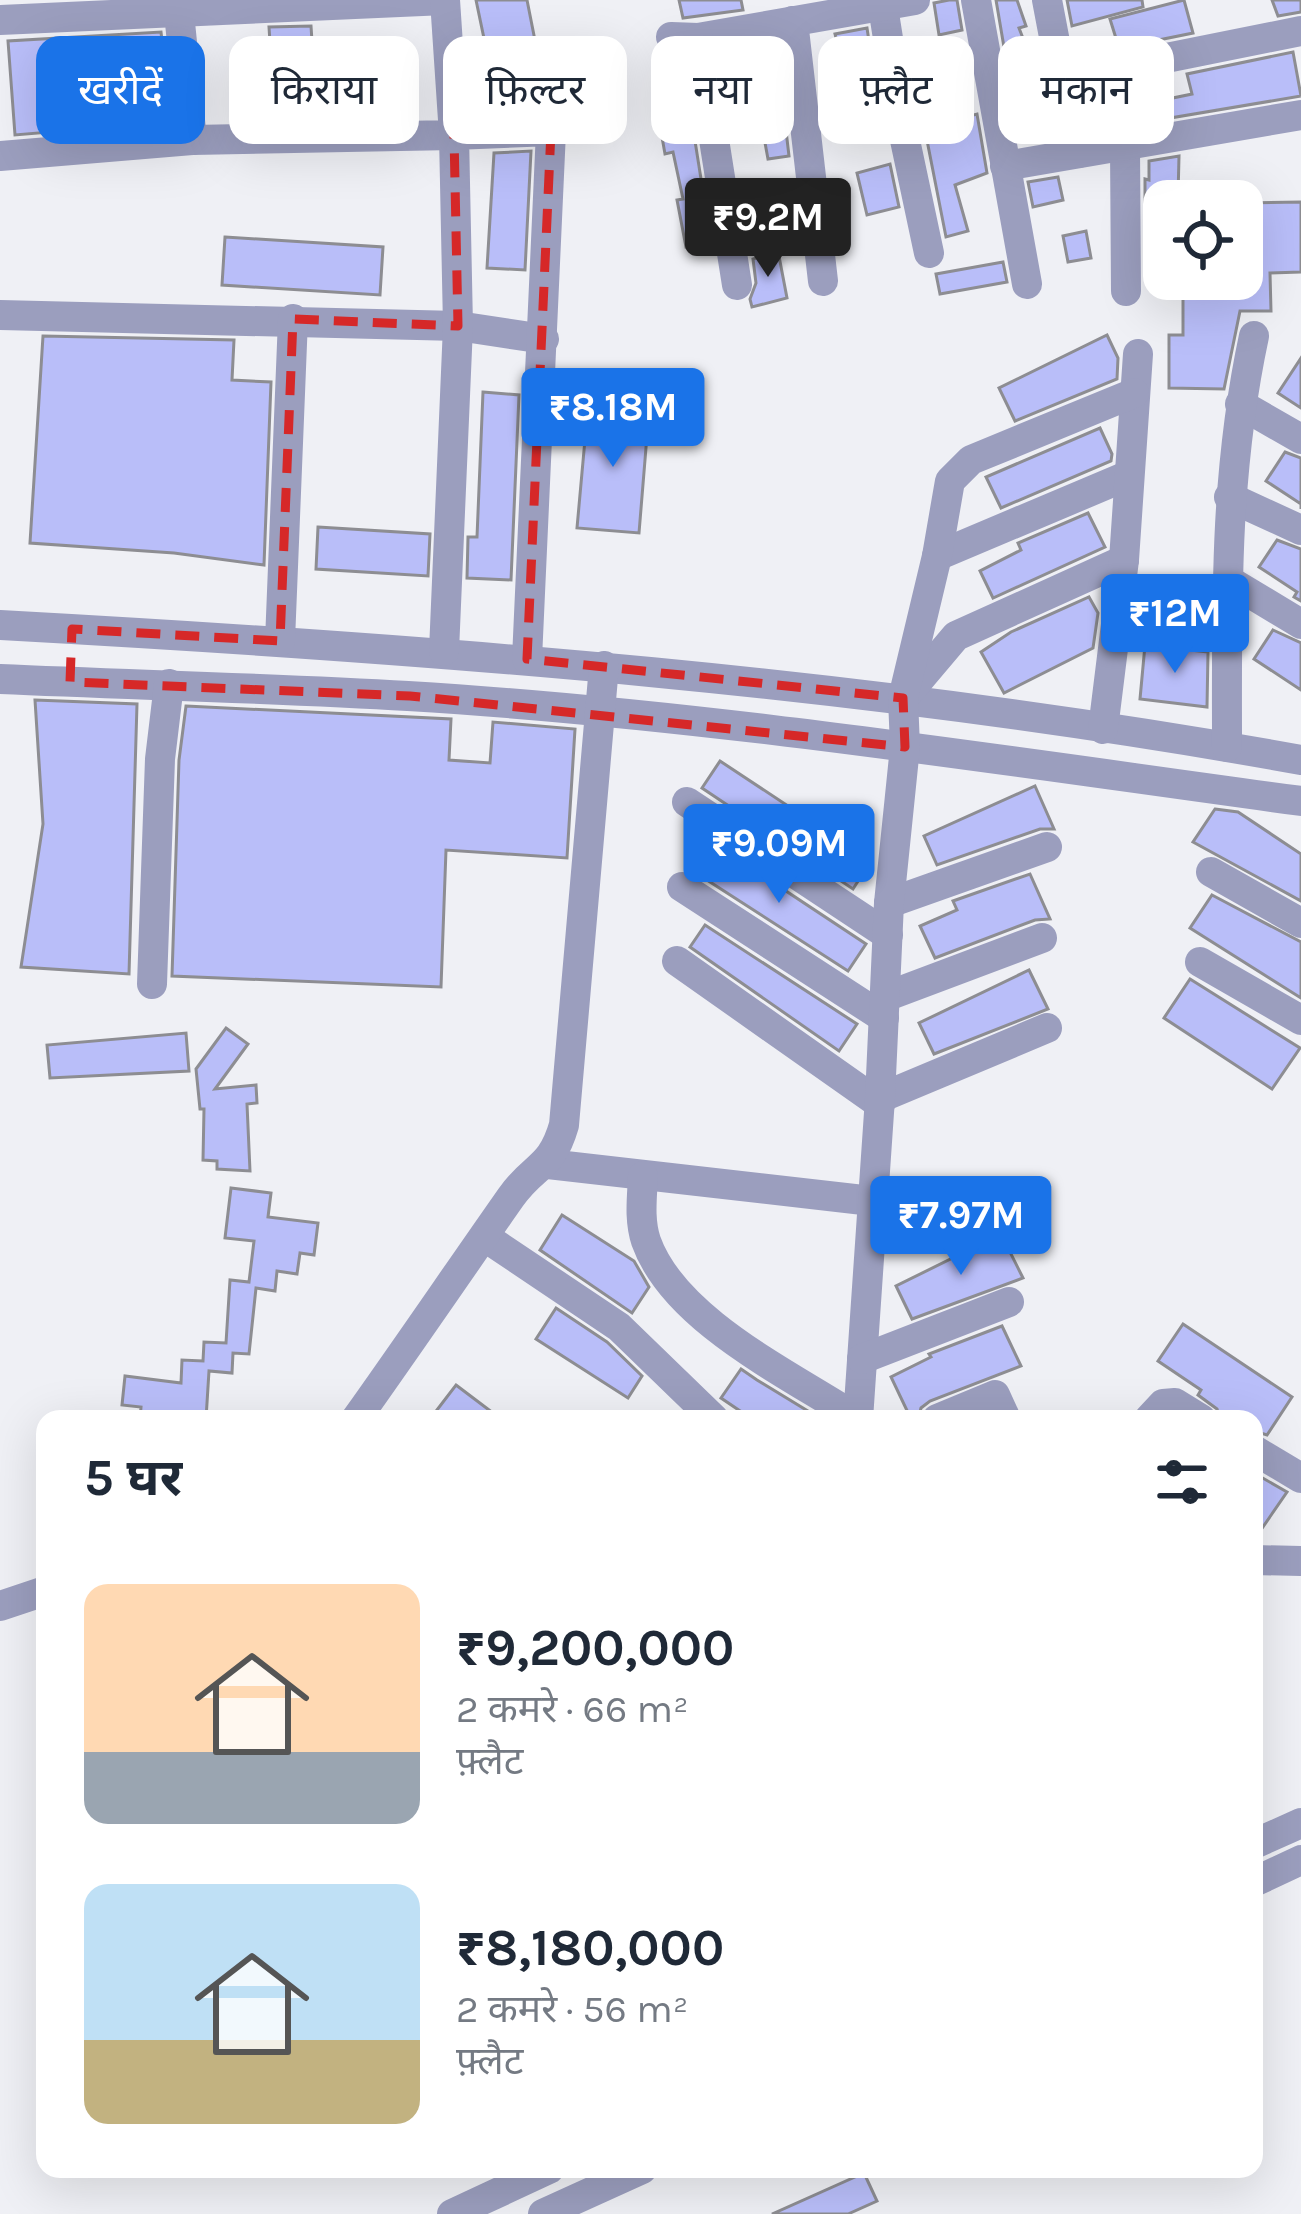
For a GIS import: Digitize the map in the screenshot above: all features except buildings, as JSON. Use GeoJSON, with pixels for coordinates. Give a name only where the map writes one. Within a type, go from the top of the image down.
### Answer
{"type":"FeatureCollection","features":[{"type":"Feature","properties":{"kind":"street"},"geometry":{"type":"LineString","coordinates":[[0,20],[140,8],[179,14],[280,3],[445,0],[447,36]]}},
{"type":"Feature","properties":{"kind":"street"},"geometry":{"type":"LineString","coordinates":[[736,285],[684,37],[915,0]]}},
{"type":"Feature","properties":{"kind":"street"},"geometry":{"type":"LineString","coordinates":[[976,0],[1027,284]]}},
{"type":"Feature","properties":{"kind":"street"},"geometry":{"type":"LineString","coordinates":[[1047,0],[1054,36]]}},
{"type":"Feature","properties":{"kind":"street"},"geometry":{"type":"LineString","coordinates":[[883,8],[929,253]]}},
{"type":"Feature","properties":{"kind":"street"},"geometry":{"type":"LineString","coordinates":[[179,14],[181,36]]}},
{"type":"Feature","properties":{"kind":"street"},"geometry":{"type":"LineString","coordinates":[[793,21],[823,281]]}},
{"type":"Feature","properties":{"kind":"street"},"geometry":{"type":"LineString","coordinates":[[1174,57],[1301,31]]}},
{"type":"Feature","properties":{"kind":"street"},"geometry":{"type":"LineString","coordinates":[[1005,166],[1301,115]]}},
{"type":"Feature","properties":{"kind":"street"},"geometry":{"type":"LineString","coordinates":[[205,140],[443,135]]}},
{"type":"Feature","properties":{"kind":"street"},"geometry":{"type":"LineString","coordinates":[[0,156],[144,144]]}},
{"type":"Feature","properties":{"kind":"street"},"geometry":{"type":"LineString","coordinates":[[444,651],[458,326],[454,144]]}},
{"type":"Feature","properties":{"kind":"street"},"geometry":{"type":"LineString","coordinates":[[527,659],[551,144]]}},
{"type":"Feature","properties":{"kind":"street"},"geometry":{"type":"LineString","coordinates":[[1077,144],[1079,152]]}},
{"type":"Feature","properties":{"kind":"street"},"geometry":{"type":"LineString","coordinates":[[1125,147],[1126,291]]}},
{"type":"Feature","properties":{"kind":"street"},"geometry":{"type":"LineString","coordinates":[[0,315],[458,326],[544,340]]}},
{"type":"Feature","properties":{"kind":"street"},"geometry":{"type":"LineString","coordinates":[[280,641],[293,319]]}},
{"type":"Feature","properties":{"kind":"street"},"geometry":{"type":"LineString","coordinates":[[1227,747],[1229,496],[1254,336]]}},
{"type":"Feature","properties":{"kind":"street"},"geometry":{"type":"LineString","coordinates":[[1103,729],[1124,560],[1138,354]]}},
{"type":"Feature","properties":{"kind":"street"},"geometry":{"type":"LineString","coordinates":[[858,1410],[889,903],[905,747],[903,698],[950,481],[971,460],[1134,393]]}},
{"type":"Feature","properties":{"kind":"street"},"geometry":{"type":"LineString","coordinates":[[1240,404],[1301,439]]}},
{"type":"Feature","properties":{"kind":"street"},"geometry":{"type":"LineString","coordinates":[[937,556],[1129,475]]}},
{"type":"Feature","properties":{"kind":"street"},"geometry":{"type":"LineString","coordinates":[[1229,496],[1301,530]]}},
{"type":"Feature","properties":{"kind":"street"},"geometry":{"type":"LineString","coordinates":[[903,698],[956,635],[1124,560]]}},
{"type":"Feature","properties":{"kind":"street"},"geometry":{"type":"LineString","coordinates":[[1228,580],[1301,625]]}},
{"type":"Feature","properties":{"kind":"street"},"geometry":{"type":"LineString","coordinates":[[0,625],[444,651],[604,666],[903,698],[1301,760]]}},
{"type":"Feature","properties":{"kind":"street"},"geometry":{"type":"LineString","coordinates":[[70,682],[72,629]]}},
{"type":"Feature","properties":{"kind":"street"},"geometry":{"type":"LineString","coordinates":[[323,693],[325,644]]}},
{"type":"Feature","properties":{"kind":"street"},"geometry":{"type":"LineString","coordinates":[[362,1410],[524,1181],[548,1164],[564,1125],[604,666]]}},
{"type":"Feature","properties":{"kind":"street"},"geometry":{"type":"LineString","coordinates":[[0,680],[169,684],[600,713],[905,747],[1301,801]]}},
{"type":"Feature","properties":{"kind":"street"},"geometry":{"type":"LineString","coordinates":[[152,984],[160,759],[169,684]]}},
{"type":"Feature","properties":{"kind":"street"},"geometry":{"type":"LineString","coordinates":[[687,802],[888,935]]}},
{"type":"Feature","properties":{"kind":"street"},"geometry":{"type":"LineString","coordinates":[[889,903],[1047,847]]}},
{"type":"Feature","properties":{"kind":"street"},"geometry":{"type":"LineString","coordinates":[[1211,872],[1301,923]]}},
{"type":"Feature","properties":{"kind":"street"},"geometry":{"type":"LineString","coordinates":[[682,887],[885,1008]]}},
{"type":"Feature","properties":{"kind":"street"},"geometry":{"type":"LineString","coordinates":[[885,1008],[1042,938]]}},
{"type":"Feature","properties":{"kind":"street"},"geometry":{"type":"LineString","coordinates":[[677,961],[880,1101]]}},
{"type":"Feature","properties":{"kind":"street"},"geometry":{"type":"LineString","coordinates":[[1200,962],[1301,1020]]}},
{"type":"Feature","properties":{"kind":"street"},"geometry":{"type":"LineString","coordinates":[[880,1101],[1047,1028]]}},
{"type":"Feature","properties":{"kind":"street"},"geometry":{"type":"LineString","coordinates":[[548,1164],[872,1202]]}},
{"type":"Feature","properties":{"kind":"street"},"geometry":{"type":"LineString","coordinates":[[643,1176],[645,1239],[671,1288],[720,1332],[843,1410]]}},
{"type":"Feature","properties":{"kind":"street"},"geometry":{"type":"LineString","coordinates":[[485,1238],[619,1327],[705,1410]]}},
{"type":"Feature","properties":{"kind":"street"},"geometry":{"type":"LineString","coordinates":[[862,1359],[1010,1302]]}},
{"type":"Feature","properties":{"kind":"street"},"geometry":{"type":"LineString","coordinates":[[959,1410],[995,1395],[1002,1410]]}},
{"type":"Feature","properties":{"kind":"street"},"geometry":{"type":"LineString","coordinates":[[1158,1410],[1175,1403],[1187,1410]]}},
{"type":"Feature","properties":{"kind":"street"},"geometry":{"type":"LineString","coordinates":[[1263,1455],[1301,1478]]}},
{"type":"Feature","properties":{"kind":"street"},"geometry":{"type":"LineString","coordinates":[[1263,1560],[1301,1562]]}},
{"type":"Feature","properties":{"kind":"street"},"geometry":{"type":"LineString","coordinates":[[0,1606],[36,1594]]}},
{"type":"Feature","properties":{"kind":"street"},"geometry":{"type":"LineString","coordinates":[[1263,1840],[1301,1823]]}},
{"type":"Feature","properties":{"kind":"street"},"geometry":{"type":"LineString","coordinates":[[1263,1878],[1301,1860]]}},
{"type":"Feature","properties":{"kind":"street"},"geometry":{"type":"LineString","coordinates":[[452,2214],[530,2178]]}},
{"type":"Feature","properties":{"kind":"street"},"geometry":{"type":"LineString","coordinates":[[543,2214],[622,2178]]}},
{"type":"Feature","properties":{"kind":"highlighted area"},"geometry":{"type":"Polygon","coordinates":[[[551,131],[527,659],[903,698],[905,747],[410,696],[70,682],[72,629],[280,641],[293,319],[458,326],[454,135],[551,131]]]}}]}
